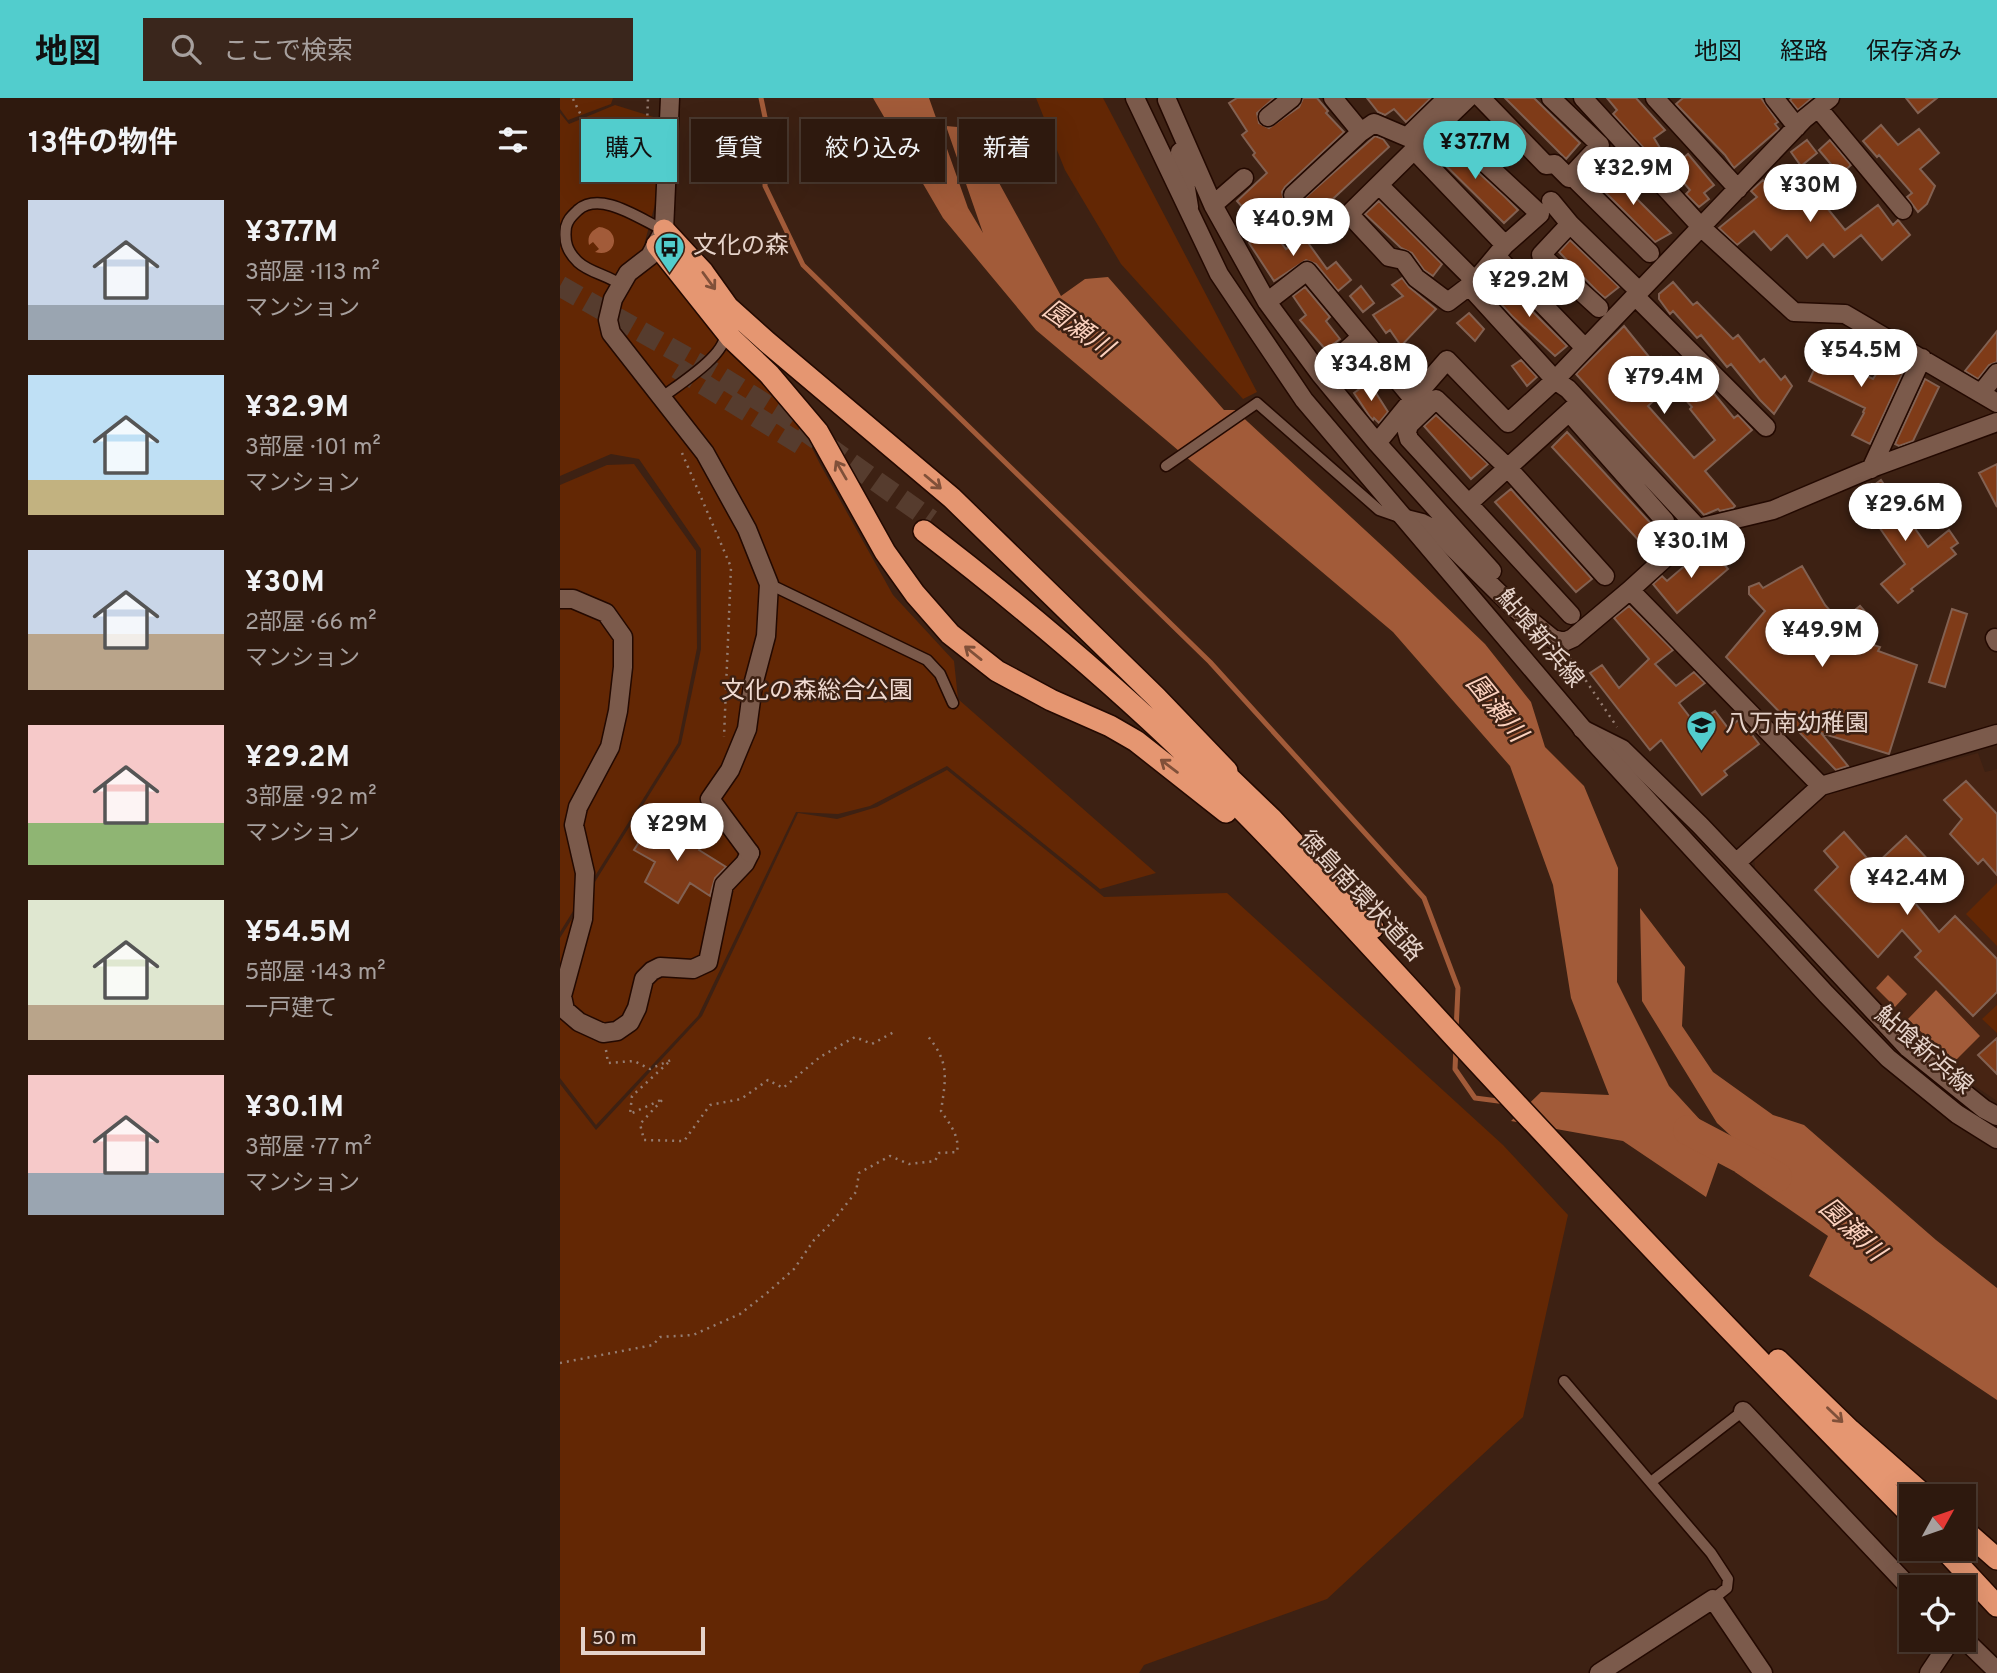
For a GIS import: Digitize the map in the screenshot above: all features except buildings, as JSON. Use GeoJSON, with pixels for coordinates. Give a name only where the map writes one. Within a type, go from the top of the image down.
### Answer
{"type":"FeatureCollection","features":[{"type":"Feature","properties":{"kind":"highway"},"geometry":{"type":"LineString","coordinates":[[661,238],[703,272],[727,306],[767,342],[952,498],[1156,697],[1271,818]]}},
{"type":"Feature","properties":{"kind":"highway"},"geometry":{"type":"LineString","coordinates":[[661,238],[731,338],[769,374],[818,432],[885,552],[915,594],[950,634],[997,671],[1136,741],[1197,788],[1332,906]]}},
{"type":"Feature","properties":{"kind":"highway","name":"徳島南環状道路"},"geometry":{"type":"LineString","coordinates":[[1413,983],[1332,906],[1201,769],[1139,710],[927,525],[1020,589],[1110,667],[1271,818],[1413,983],[1731,1323]]}},
{"type":"Feature","properties":{"kind":"highway"},"geometry":{"type":"LineString","coordinates":[[1731,1323],[1911,1484]]}},
{"type":"Feature","properties":{"kind":"highway"},"geometry":{"type":"LineString","coordinates":[[1731,1323],[1899,1503]]}},
{"type":"Feature","properties":{"kind":"highway"},"geometry":{"type":"LineString","coordinates":[[1976,1541],[1997,1559]]}},
{"type":"Feature","properties":{"kind":"highway"},"geometry":{"type":"LineString","coordinates":[[1955,1561],[1997,1606]]}},
{"type":"Feature","properties":{"kind":"street"},"geometry":{"type":"LineString","coordinates":[[560,599],[573,599],[606,613],[623,637],[618,711],[610,747],[578,807],[574,825],[585,873],[583,919],[562,996],[565,1010],[579,1022],[603,1033],[617,1031],[630,1022],[637,1008],[643,979],[652,971],[660,967],[693,969],[708,962],[724,886],[750,853],[710,799],[730,770],[747,729],[753,685],[766,636],[769,584],[747,529],[705,453],[611,333],[608,320],[613,299],[628,273],[650,256],[661,238],[670,98]]}},
{"type":"Feature","properties":{"kind":"street","name":"鮎喰新浜線"},"geometry":{"type":"LineString","coordinates":[[1135,98],[1219,274],[1304,400],[1582,729],[1798,964],[1888,1058],[1957,1114],[1997,1139]]}},
{"type":"Feature","properties":{"kind":"street"},"geometry":{"type":"LineString","coordinates":[[1268,117],[1292,98]]}},
{"type":"Feature","properties":{"kind":"street"},"geometry":{"type":"LineString","coordinates":[[1333,98],[1361,132]]}},
{"type":"Feature","properties":{"kind":"street"},"geometry":{"type":"LineString","coordinates":[[1293,195],[1374,123],[1407,137],[1447,98]]}},
{"type":"Feature","properties":{"kind":"street"},"geometry":{"type":"LineString","coordinates":[[1468,98],[1349,214],[1389,257],[1404,260],[1416,278],[1448,302],[1472,284],[1500,250],[1545,208],[1570,176],[1600,145],[1551,98]]}},
{"type":"Feature","properties":{"kind":"street"},"geometry":{"type":"LineString","coordinates":[[1481,98],[1546,165],[1555,164],[1570,176],[1650,253]]}},
{"type":"Feature","properties":{"kind":"street"},"geometry":{"type":"LineString","coordinates":[[1583,98],[1702,229],[1794,312],[1845,314],[1997,403]]}},
{"type":"Feature","properties":{"kind":"street"},"geometry":{"type":"LineString","coordinates":[[1655,98],[1738,189]]}},
{"type":"Feature","properties":{"kind":"street"},"geometry":{"type":"LineString","coordinates":[[1774,98],[1797,127]]}},
{"type":"Feature","properties":{"kind":"street"},"geometry":{"type":"LineString","coordinates":[[1167,99],[1185,170],[1190,214]]}},
{"type":"Feature","properties":{"kind":"street"},"geometry":{"type":"LineString","coordinates":[[1167,99],[1213,205],[1267,302],[1320,374],[1377,443],[1553,639]]}},
{"type":"Feature","properties":{"kind":"street"},"geometry":{"type":"LineString","coordinates":[[1377,443],[1447,360],[1508,423],[1555,380],[1797,127],[1824,103],[1903,210]]}},
{"type":"Feature","properties":{"kind":"street"},"geometry":{"type":"LineString","coordinates":[[1442,123],[1545,208],[1570,224],[1766,427]]}},
{"type":"Feature","properties":{"kind":"street"},"geometry":{"type":"LineString","coordinates":[[1414,150],[1585,348]]}},
{"type":"Feature","properties":{"kind":"street"},"geometry":{"type":"LineString","coordinates":[[1213,205],[1244,178]]}},
{"type":"Feature","properties":{"kind":"street"},"geometry":{"type":"LineString","coordinates":[[1379,185],[1472,284],[1555,380],[1665,521]]}},
{"type":"Feature","properties":{"kind":"street"},"geometry":{"type":"LineString","coordinates":[[1570,224],[1541,255],[1599,308]]}},
{"type":"Feature","properties":{"kind":"street"},"geometry":{"type":"LineString","coordinates":[[1267,302],[1307,271],[1413,398]]}},
{"type":"Feature","properties":{"kind":"street"},"geometry":{"type":"LineString","coordinates":[[1320,374],[1361,337]]}},
{"type":"Feature","properties":{"kind":"street"},"geometry":{"type":"LineString","coordinates":[[1871,468],[1922,358]]}},
{"type":"Feature","properties":{"kind":"street"},"geometry":{"type":"LineString","coordinates":[[1981,393],[1997,373]]}},
{"type":"Feature","properties":{"kind":"street"},"geometry":{"type":"LineString","coordinates":[[1571,615],[1409,439],[1409,425],[1436,399],[1508,468],[1605,576]]}},
{"type":"Feature","properties":{"kind":"street"},"geometry":{"type":"LineString","coordinates":[[1469,503],[1575,407]]}},
{"type":"Feature","properties":{"kind":"street"},"geometry":{"type":"LineString","coordinates":[[1575,407],[1698,528]]}},
{"type":"Feature","properties":{"kind":"street"},"geometry":{"type":"LineString","coordinates":[[1406,519],[1434,529],[1511,605],[1553,639],[1564,642],[1573,638],[1630,590],[1698,528],[1773,510],[1871,468],[1997,422]]}},
{"type":"Feature","properties":{"kind":"street"},"geometry":{"type":"LineString","coordinates":[[1630,590],[1821,786]]}},
{"type":"Feature","properties":{"kind":"street"},"geometry":{"type":"LineString","coordinates":[[1582,729],[1622,749],[1700,825],[1908,1048],[1984,1109],[1997,1116]]}},
{"type":"Feature","properties":{"kind":"street"},"geometry":{"type":"LineString","coordinates":[[1736,863],[1821,786],[1997,734]]}},
{"type":"Feature","properties":{"kind":"street"},"geometry":{"type":"LineString","coordinates":[[1743,1412],[1899,1576]]}},
{"type":"Feature","properties":{"kind":"street"},"geometry":{"type":"LineString","coordinates":[[1599,1673],[1713,1599],[1763,1673]]}},
{"type":"Feature","properties":{"kind":"street"},"geometry":{"type":"LineString","coordinates":[[1976,1651],[1997,1671]]}},
{"type":"Feature","properties":{"kind":"street"},"geometry":{"type":"LineString","coordinates":[[1930,1673],[1943,1652]]}},
{"type":"Feature","properties":{"kind":"lane"},"geometry":{"type":"LineString","coordinates":[[621,285],[610,276],[590,270],[567,249],[564,239],[568,220],[584,205],[601,202],[617,207],[661,238],[724,329],[725,338],[717,354],[661,398]]}},
{"type":"Feature","properties":{"kind":"lane"},"geometry":{"type":"LineString","coordinates":[[1170,464],[1257,402],[1379,510],[1406,519]]}},
{"type":"Feature","properties":{"kind":"lane"},"geometry":{"type":"LineString","coordinates":[[769,584],[927,660],[940,674],[953,703]]}},
{"type":"Feature","properties":{"kind":"lane"},"geometry":{"type":"LineString","coordinates":[[1564,1381],[1711,1553],[1728,1579],[1727,1588],[1713,1599]]}},
{"type":"Feature","properties":{"kind":"lane"},"geometry":{"type":"LineString","coordinates":[[1651,1482],[1743,1412]]}},
{"type":"Feature","properties":{"kind":"path"},"geometry":{"type":"LineString","coordinates":[[647,119],[648,98]]}},
{"type":"Feature","properties":{"kind":"path"},"geometry":{"type":"LineString","coordinates":[[573,99],[583,119]]}},
{"type":"Feature","properties":{"kind":"path"},"geometry":{"type":"LineString","coordinates":[[677,443],[731,567],[724,737]]}},
{"type":"Feature","properties":{"kind":"path"},"geometry":{"type":"LineString","coordinates":[[603,1033],[608,1063],[634,1061],[650,1069],[671,1060],[632,1097],[631,1114],[663,1099],[640,1124],[644,1140],[684,1141],[710,1105],[741,1099],[768,1080],[783,1088],[820,1057],[855,1037],[873,1044],[894,1032]]}},
{"type":"Feature","properties":{"kind":"path"},"geometry":{"type":"LineString","coordinates":[[560,1363],[653,1345],[660,1337],[693,1335],[740,1314],[794,1269],[814,1240],[856,1192],[859,1173],[890,1156],[908,1164],[935,1161],[939,1153],[957,1152],[958,1144],[952,1127],[941,1111],[946,1076],[938,1049],[926,1034]]}},
{"type":"Feature","properties":{"kind":"shaded area"},"geometry":{"type":"Polygon","coordinates":[[[1978,753],[1985,772],[1997,769],[1997,1101],[1957,1074],[1917,1041],[1755,868],[1754,855],[1822,796],[1978,753]]]}},
{"type":"Feature","properties":{"kind":"green space"},"geometry":{"type":"Polygon","coordinates":[[[560,98],[613,98],[611,104],[568,120],[560,109],[560,98]]]}},
{"type":"Feature","properties":{"kind":"green space"},"geometry":{"type":"Polygon","coordinates":[[[1036,98],[1103,98],[1257,392],[1243,399],[1121,264],[1065,170],[1055,145],[1055,119],[1044,119],[1036,98]]]}},
{"type":"Feature","properties":{"kind":"green space","name":"文化の森総合公園"},"geometry":{"type":"Polygon","coordinates":[[[615,105],[660,119],[581,119],[615,105]]]}},
{"type":"Feature","properties":{"kind":"green space","name":"文化の森総合公園"},"geometry":{"type":"Polygon","coordinates":[[[560,113],[569,124],[581,119],[581,182],[660,182],[644,245],[793,410],[893,595],[954,661],[958,699],[1156,873],[1100,889],[947,766],[870,806],[838,814],[796,812],[698,1016],[596,1125],[560,1078],[560,938],[681,744],[701,649],[701,549],[639,459],[611,454],[560,476],[560,113]]]}},
{"type":"Feature","properties":{"kind":"green space"},"geometry":{"type":"Polygon","coordinates":[[[634,464],[696,551],[697,648],[678,743],[560,932],[560,485],[607,465],[634,464]]]}},
{"type":"Feature","properties":{"kind":"green space"},"geometry":{"type":"Polygon","coordinates":[[[947,770],[1104,897],[1227,893],[1503,1145],[1568,1215],[1523,1417],[1327,1599],[1144,1665],[1139,1673],[560,1673],[560,1084],[596,1130],[702,1016],[798,813],[837,819],[877,807],[947,770]]]}},
{"type":"Feature","properties":{"kind":"green space"},"geometry":{"type":"Polygon","coordinates":[[[1997,883],[1997,946],[1966,914],[1997,883]]]}},
{"type":"Feature","properties":{"kind":"green space"},"geometry":{"type":"Polygon","coordinates":[[[1997,1005],[1997,1033],[1982,1019],[1997,1005]]]}},
{"type":"Feature","properties":{"kind":"water"},"geometry":{"type":"Polygon","coordinates":[[[873,98],[929,98],[936,119],[885,119],[873,98]]]}},
{"type":"Feature","properties":{"kind":"water"},"geometry":{"type":"Polygon","coordinates":[[[946,126],[959,127],[959,164],[946,126]]]}},
{"type":"Feature","properties":{"kind":"water"},"geometry":{"type":"Polygon","coordinates":[[[945,143],[968,208],[983,233],[965,182],[999,182],[1061,296],[1085,279],[1108,277],[1224,410],[1235,410],[1391,554],[1485,644],[1531,702],[1545,747],[1584,786],[1618,868],[1617,982],[1669,1086],[1724,1146],[1706,1197],[1623,1141],[1511,1121],[1541,1092],[1609,1095],[1571,998],[1553,885],[1510,766],[1393,632],[1036,330],[943,218],[922,182],[945,182],[945,143]]]}},
{"type":"Feature","properties":{"kind":"water"},"geometry":{"type":"Polygon","coordinates":[[[599,227],[606,229],[614,238],[612,248],[602,253],[595,252],[599,249],[593,242],[589,245],[590,234],[599,227]]]}},
{"type":"Feature","properties":{"kind":"water"},"geometry":{"type":"Polygon","coordinates":[[[1640,908],[1685,967],[1682,1026],[1713,1072],[1773,1115],[1804,1125],[1936,1240],[1997,1288],[1997,1400],[1809,1276],[1828,1236],[1735,1172],[1743,1147],[1717,1123],[1642,1001],[1640,908]]]}},
{"type":"Feature","properties":{"kind":"water"},"geometry":{"type":"Polygon","coordinates":[[[1888,975],[1907,994],[1895,1007],[1876,988],[1888,975]]]}},
{"type":"Feature","properties":{"kind":"water"},"geometry":{"type":"Polygon","coordinates":[[[1936,990],[1980,1036],[1953,1063],[1908,1019],[1936,990]]]}},
{"type":"Feature","properties":{"kind":"waterway"},"geometry":{"type":"LineString","coordinates":[[761,98],[766,122],[765,186],[803,265],[1210,662],[1424,898],[1458,988],[1456,1031]]}},
{"type":"Feature","properties":{"kind":"waterway"},"geometry":{"type":"LineString","coordinates":[[1456,1047],[1455,1069],[1475,1098],[1506,1102]]}},
{"type":"Feature","properties":{"kind":"waterway","name":"園瀬川"},"geometry":{"type":"LineString","coordinates":[[1688,1130],[1777,1177]]}},
{"type":"Feature","properties":{"kind":"tunnel"},"geometry":{"type":"LineString","coordinates":[[560,286],[720,376],[784,416],[931,520]]}},
{"type":"Feature","properties":{"kind":"tunnel"},"geometry":{"type":"LineString","coordinates":[[677,368],[805,447]]}},
{"type":"Feature","properties":{"kind":"place","name":"文化の森"},"geometry":{"type":"Point","coordinates":[670,274]}},
{"type":"Feature","properties":{"kind":"place","name":"八万南幼稚園"},"geometry":{"type":"Point","coordinates":[1702,752]}}]}
